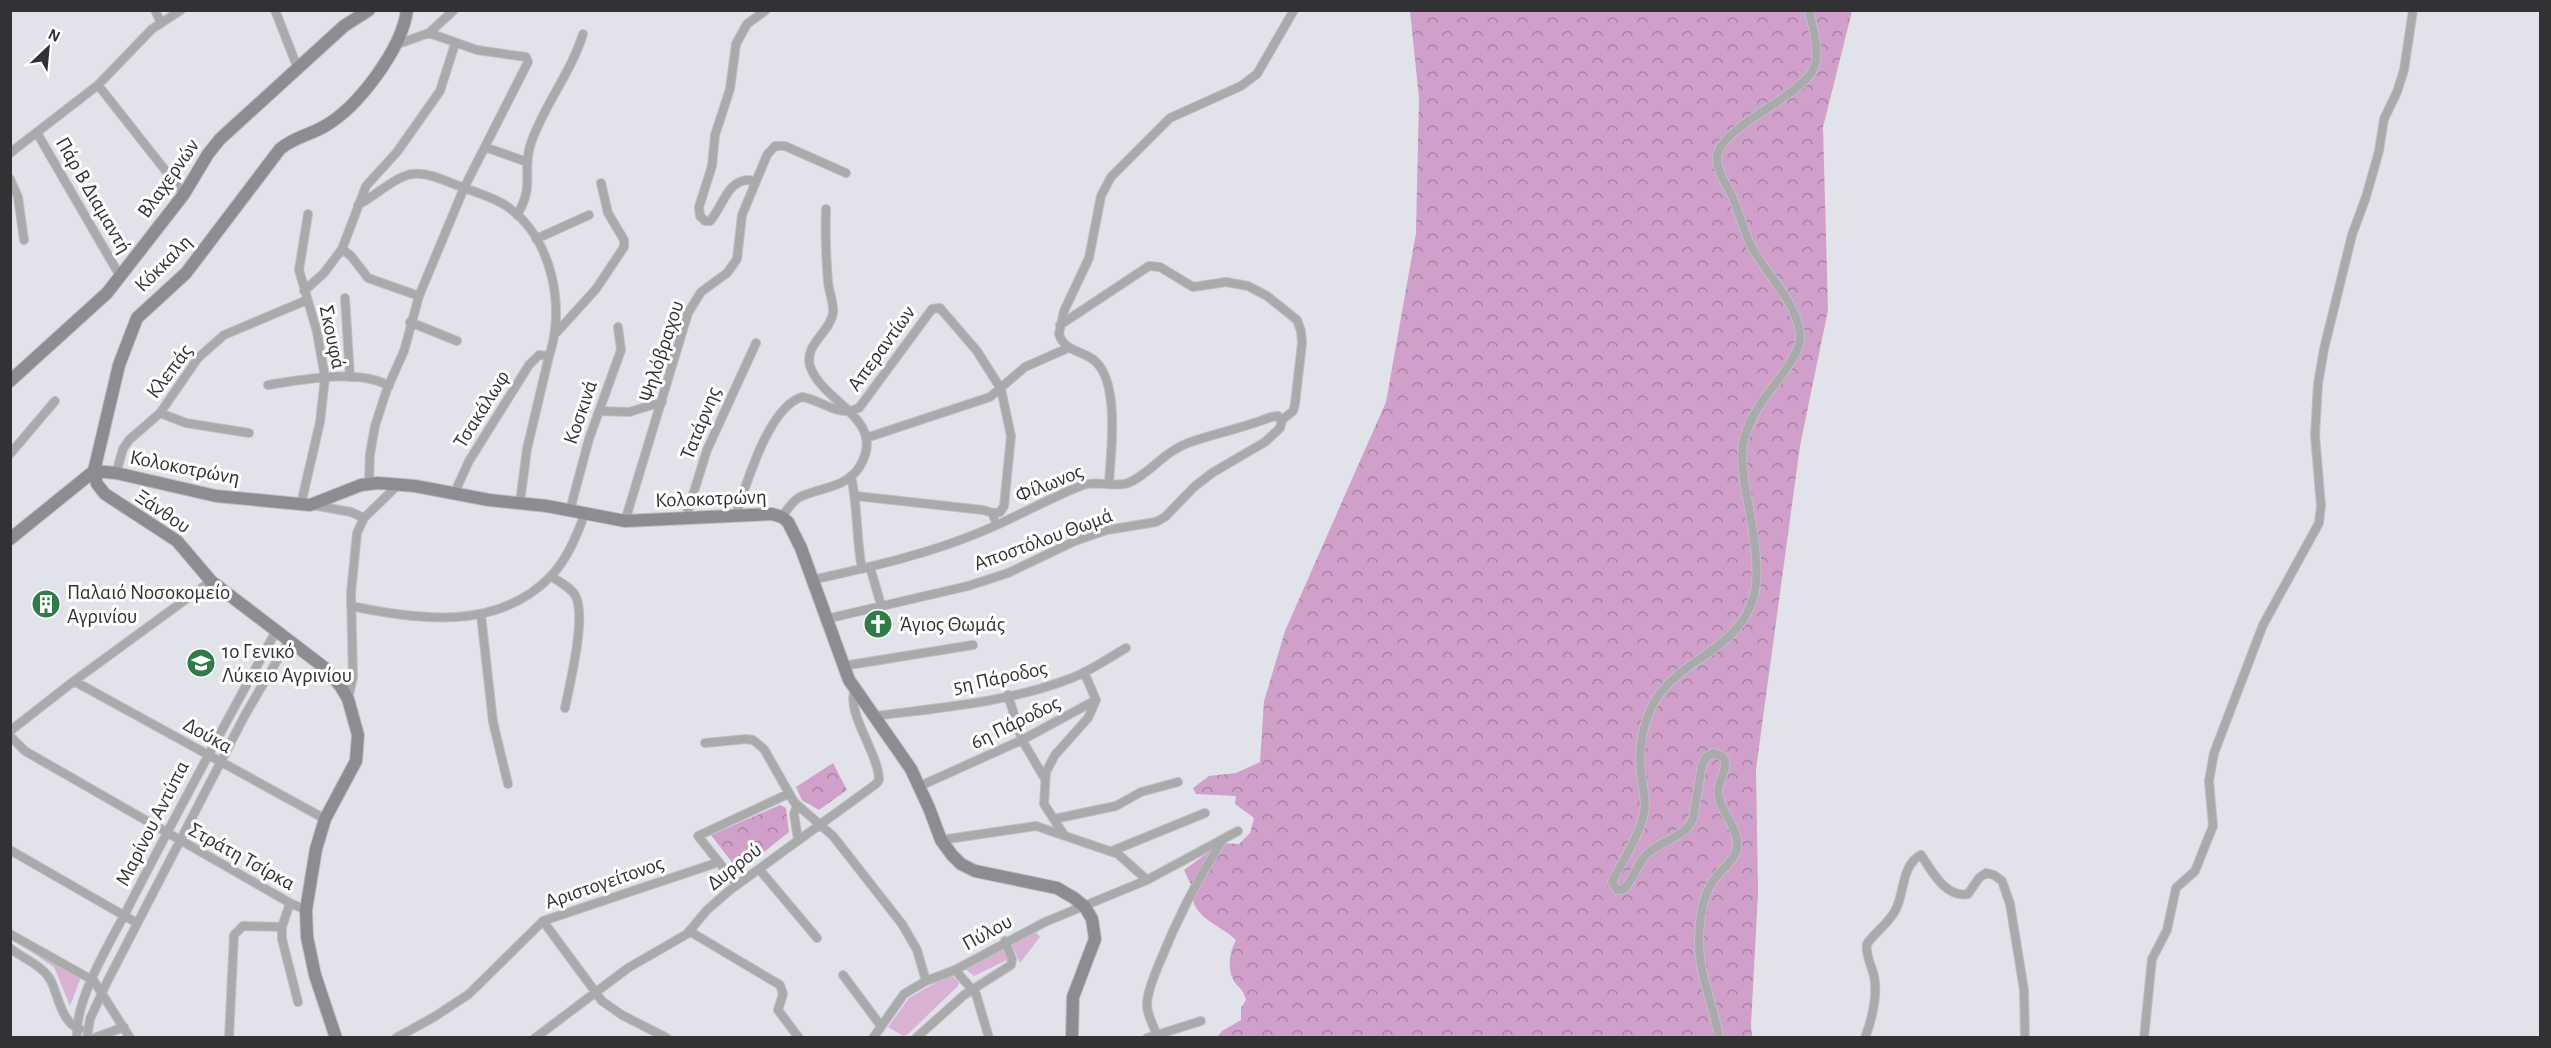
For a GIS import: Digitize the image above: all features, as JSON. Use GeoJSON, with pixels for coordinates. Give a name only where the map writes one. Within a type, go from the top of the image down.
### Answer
{"type":"FeatureCollection","features":[{"type":"Feature","properties":{"kind":"street"},"geometry":{"type":"LineString","coordinates":[[155,10],[161,23]]}},
{"type":"Feature","properties":{"kind":"street"},"geometry":{"type":"LineString","coordinates":[[10,153],[98,85],[138,41],[180,10]]}},
{"type":"Feature","properties":{"kind":"street"},"geometry":{"type":"LineString","coordinates":[[275,10],[298,69]]}},
{"type":"Feature","properties":{"kind":"street","name":"Βλαχερνών"},"geometry":{"type":"LineString","coordinates":[[10,381],[102,299],[184,194],[213,146],[344,26],[369,10]]}},
{"type":"Feature","properties":{"kind":"street","name":"Κόκκαλη"},"geometry":{"type":"LineString","coordinates":[[94,471],[119,365],[137,318],[186,273],[280,149],[291,140],[327,125],[350,108],[365,92],[395,45],[407,10]]}},
{"type":"Feature","properties":{"kind":"street"},"geometry":{"type":"LineString","coordinates":[[395,45],[429,33],[454,10]]}},
{"type":"Feature","properties":{"kind":"street"},"geometry":{"type":"LineString","coordinates":[[755,184],[750,180],[740,181],[726,194],[711,220],[705,221],[700,216],[699,207],[712,166],[715,135],[729,89],[736,44],[747,24],[766,10]]}},
{"type":"Feature","properties":{"kind":"street"},"geometry":{"type":"LineString","coordinates":[[1109,483],[1112,418],[1106,381],[1095,361],[1068,348],[1060,337],[1060,325],[1089,258],[1101,196],[1111,177],[1170,118],[1241,86],[1257,75],[1294,10]]}},
{"type":"Feature","properties":{"kind":"street"},"geometry":{"type":"LineString","coordinates":[[1719,1038],[1699,945],[1700,917],[1708,890],[1732,858],[1738,846],[1733,829],[1720,802],[1719,785],[1726,765],[1723,757],[1714,753],[1705,760],[1695,809],[1689,826],[1677,837],[1648,852],[1624,890],[1617,890],[1612,882],[1644,811],[1640,767],[1643,734],[1651,709],[1679,673],[1727,641],[1736,631],[1748,612],[1755,593],[1757,579],[1755,554],[1743,470],[1742,443],[1760,405],[1797,350],[1800,334],[1788,302],[1746,235],[1736,205],[1720,172],[1717,159],[1725,140],[1813,71],[1817,55],[1809,10]]}},
{"type":"Feature","properties":{"kind":"street"},"geometry":{"type":"LineString","coordinates":[[2144,1038],[2152,959],[2167,930],[2177,885],[2193,873],[2213,826],[2209,781],[2214,753],[2263,625],[2319,523],[2321,506],[2315,435],[2318,384],[2324,349],[2352,235],[2379,151],[2384,119],[2404,70],[2413,10]]}},
{"type":"Feature","properties":{"kind":"street"},"geometry":{"type":"LineString","coordinates":[[369,483],[370,454],[375,426],[388,386],[404,351],[410,322],[419,296],[464,188],[526,71],[528,60],[523,57],[492,53],[455,44],[429,33]]}},
{"type":"Feature","properties":{"kind":"street"},"geometry":{"type":"LineString","coordinates":[[517,215],[528,190],[527,162],[534,135],[576,57],[583,34]]}},
{"type":"Feature","properties":{"kind":"street","name":"Κλεπάς"},"geometry":{"type":"LineString","coordinates":[[116,473],[123,449],[160,413],[194,362],[218,339],[306,295],[324,273],[342,249],[366,186],[398,152],[440,91],[455,44]]}},
{"type":"Feature","properties":{"kind":"street"},"geometry":{"type":"LineString","coordinates":[[98,85],[184,194]]}},
{"type":"Feature","properties":{"kind":"street","name":"Πάρ Β Διαμαντή"},"geometry":{"type":"LineString","coordinates":[[37,133],[120,276]]}},
{"type":"Feature","properties":{"kind":"street","name":"Ψηλόβραχου"},"geometry":{"type":"LineString","coordinates":[[625,521],[683,326],[693,303],[701,292],[727,273],[737,259],[740,224],[767,155],[775,146],[780,145],[797,150],[846,173]]}},
{"type":"Feature","properties":{"kind":"street"},"geometry":{"type":"LineString","coordinates":[[485,147],[527,162]]}},
{"type":"Feature","properties":{"kind":"street","name":"Τσακάλωφ"},"geometry":{"type":"LineString","coordinates":[[358,205],[412,174],[433,177],[500,202],[517,215],[536,239],[551,270],[556,332],[527,448],[520,502]]}},
{"type":"Feature","properties":{"kind":"street"},"geometry":{"type":"LineString","coordinates":[[10,179],[18,196],[24,240]]}},
{"type":"Feature","properties":{"kind":"street"},"geometry":{"type":"LineString","coordinates":[[556,332],[596,289],[624,247],[624,240],[608,213],[601,183]]}},
{"type":"Feature","properties":{"kind":"street","name":"Απεραντίων"},"geometry":{"type":"LineString","coordinates":[[826,209],[825,252],[833,312],[829,324],[811,349],[809,362],[820,384],[859,422],[866,438]]}},
{"type":"Feature","properties":{"kind":"street","name":"Σκουφά"},"geometry":{"type":"LineString","coordinates":[[306,504],[325,378],[317,332],[299,265],[308,214]]}},
{"type":"Feature","properties":{"kind":"street"},"geometry":{"type":"LineString","coordinates":[[536,239],[590,215]]}},
{"type":"Feature","properties":{"kind":"street"},"geometry":{"type":"LineString","coordinates":[[342,249],[351,256],[368,278],[419,296]]}},
{"type":"Feature","properties":{"kind":"street","name":"Αποστόλου Θωμά"},"geometry":{"type":"LineString","coordinates":[[826,619],[968,586],[1008,573],[1075,541],[1107,530],[1156,522],[1165,517],[1194,487],[1212,473],[1261,446],[1293,411],[1302,354],[1301,331],[1291,314],[1248,286],[1226,282],[1192,287],[1154,265],[1060,325]]}},
{"type":"Feature","properties":{"kind":"street"},"geometry":{"type":"LineString","coordinates":[[345,298],[350,377]]}},
{"type":"Feature","properties":{"kind":"street","name":"Απεραντίων"},"geometry":{"type":"LineString","coordinates":[[735,517],[763,441],[790,404],[798,398],[806,397],[840,412],[850,412],[864,403],[932,309],[943,308],[981,357],[1001,388]]}},
{"type":"Feature","properties":{"kind":"street"},"geometry":{"type":"LineString","coordinates":[[410,322],[457,341]]}},
{"type":"Feature","properties":{"kind":"street","name":"Κοσκινά"},"geometry":{"type":"LineString","coordinates":[[570,510],[589,438],[621,350],[618,327]]}},
{"type":"Feature","properties":{"kind":"street","name":"Τατάρνης"},"geometry":{"type":"LineString","coordinates":[[685,520],[707,450],[756,343]]}},
{"type":"Feature","properties":{"kind":"street"},"geometry":{"type":"LineString","coordinates":[[782,517],[801,497],[835,486],[851,477],[864,458],[866,438],[985,400],[1025,368],[1068,348]]}},
{"type":"Feature","properties":{"kind":"street","name":"Τσακάλωφ"},"geometry":{"type":"LineString","coordinates":[[454,495],[464,470],[529,365],[538,356],[549,356]]}},
{"type":"Feature","properties":{"kind":"street"},"geometry":{"type":"LineString","coordinates":[[268,385],[350,377],[377,380],[388,386]]}},
{"type":"Feature","properties":{"kind":"street"},"geometry":{"type":"LineString","coordinates":[[856,496],[993,513],[1002,510],[1005,503],[1011,436],[1001,388]]}},
{"type":"Feature","properties":{"kind":"street"},"geometry":{"type":"LineString","coordinates":[[10,454],[55,401]]}},
{"type":"Feature","properties":{"kind":"street"},"geometry":{"type":"LineString","coordinates":[[599,411],[614,414],[629,412],[662,402]]}},
{"type":"Feature","properties":{"kind":"street"},"geometry":{"type":"LineString","coordinates":[[160,413],[186,423],[249,433]]}},
{"type":"Feature","properties":{"kind":"street","name":"Φίλωνος"},"geometry":{"type":"LineString","coordinates":[[812,580],[866,568],[953,543],[1082,486],[1129,482],[1161,458],[1188,443],[1271,417],[1280,417],[1281,424]]}},
{"type":"Feature","properties":{"kind":"street"},"geometry":{"type":"LineString","coordinates":[[11,538],[94,471]]}},
{"type":"Feature","properties":{"kind":"street","name":"Κολοκοτρώνη"},"geometry":{"type":"LineString","coordinates":[[94,471],[116,473],[216,496],[306,504],[369,483],[399,484],[454,495],[520,502],[625,521],[685,520],[768,514],[782,517],[794,532],[843,666],[855,690],[875,716],[920,786],[941,840],[965,867],[1052,886],[1069,894],[1085,907]]}},
{"type":"Feature","properties":{"kind":"street","name":"Ξάνθου"},"geometry":{"type":"LineString","coordinates":[[94,471],[105,494],[177,541],[211,581],[325,668],[348,699]]}},
{"type":"Feature","properties":{"kind":"street"},"geometry":{"type":"LineString","coordinates":[[851,477],[856,496],[858,546],[881,605]]}},
{"type":"Feature","properties":{"kind":"street"},"geometry":{"type":"LineString","coordinates":[[336,1038],[315,975],[307,938],[306,910],[313,864],[325,819],[352,773],[358,755],[358,735],[348,699],[353,666],[351,606],[355,540],[358,527],[364,518],[399,484]]}},
{"type":"Feature","properties":{"kind":"street"},"geometry":{"type":"LineString","coordinates":[[306,504],[351,512],[364,518]]}},
{"type":"Feature","properties":{"kind":"street"},"geometry":{"type":"LineString","coordinates":[[351,606],[412,617],[481,615],[502,609],[538,587],[551,576],[571,545],[585,513]]}},
{"type":"Feature","properties":{"kind":"street"},"geometry":{"type":"LineString","coordinates":[[993,513],[994,526]]}},
{"type":"Feature","properties":{"kind":"street"},"geometry":{"type":"LineString","coordinates":[[551,576],[574,594],[579,610],[578,632],[566,708]]}},
{"type":"Feature","properties":{"kind":"street"},"geometry":{"type":"LineString","coordinates":[[10,731],[211,581]]}},
{"type":"Feature","properties":{"kind":"street"},"geometry":{"type":"LineString","coordinates":[[481,615],[493,722],[508,784]]}},
{"type":"Feature","properties":{"kind":"street","name":"Μαρίνου Αντύπα"},"geometry":{"type":"LineString","coordinates":[[76,1033],[78,1015],[124,915],[207,754],[276,631]]}},
{"type":"Feature","properties":{"kind":"street","name":"Μαρίνου Αντύπα"},"geometry":{"type":"LineString","coordinates":[[90,1035],[90,1019],[102,991],[251,704],[289,640]]}},
{"type":"Feature","properties":{"kind":"street"},"geometry":{"type":"LineString","coordinates":[[843,666],[973,645]]}},
{"type":"Feature","properties":{"kind":"street","name":"5η Πάροδος"},"geometry":{"type":"LineString","coordinates":[[875,716],[1008,695],[1062,682],[1126,648]]}},
{"type":"Feature","properties":{"kind":"street"},"geometry":{"type":"LineString","coordinates":[[1064,835],[1044,804],[1044,779],[1054,755],[1088,718],[1096,700],[1084,672]]}},
{"type":"Feature","properties":{"kind":"street","name":"Δούκα"},"geometry":{"type":"LineString","coordinates":[[74,681],[325,819]]}},
{"type":"Feature","properties":{"kind":"street","name":"Δυρρού"},"geometry":{"type":"LineString","coordinates":[[535,1038],[594,992],[689,931],[707,910],[736,885],[870,790],[879,780],[877,762],[852,703],[855,690]]}},
{"type":"Feature","properties":{"kind":"street"},"geometry":{"type":"LineString","coordinates":[[1008,695],[1022,740],[1044,779]]}},
{"type":"Feature","properties":{"kind":"street"},"geometry":{"type":"LineString","coordinates":[[239,697],[251,704]]}},
{"type":"Feature","properties":{"kind":"street","name":"6η Πάροδος"},"geometry":{"type":"LineString","coordinates":[[920,786],[1022,740],[1096,700]]}},
{"type":"Feature","properties":{"kind":"street","name":"Στράτη Τσίρκα"},"geometry":{"type":"LineString","coordinates":[[10,736],[25,751],[180,842],[306,910]]}},
{"type":"Feature","properties":{"kind":"street"},"geometry":{"type":"LineString","coordinates":[[705,743],[746,739],[759,744],[788,794],[797,805],[835,838],[902,924],[917,951],[926,981]]}},
{"type":"Feature","properties":{"kind":"street"},"geometry":{"type":"LineString","coordinates":[[1054,819],[1116,806],[1142,792],[1178,782]]}},
{"type":"Feature","properties":{"kind":"street"},"geometry":{"type":"LineString","coordinates":[[736,885],[698,836],[788,794]]}},
{"type":"Feature","properties":{"kind":"street"},"geometry":{"type":"LineString","coordinates":[[797,805],[794,814],[798,839]]}},
{"type":"Feature","properties":{"kind":"street"},"geometry":{"type":"LineString","coordinates":[[1112,851],[1205,813]]}},
{"type":"Feature","properties":{"kind":"street"},"geometry":{"type":"LineString","coordinates":[[941,840],[1036,826],[1112,851],[1125,859],[1147,880]]}},
{"type":"Feature","properties":{"kind":"street","name":"Πύλου"},"geometry":{"type":"LineString","coordinates":[[873,1038],[904,994],[926,981],[955,970],[1005,941],[1045,922],[1147,880],[1238,831]]}},
{"type":"Feature","properties":{"kind":"street"},"geometry":{"type":"LineString","coordinates":[[1156,1033],[1147,1010],[1148,997],[1155,975],[1201,873],[1222,840]]}},
{"type":"Feature","properties":{"kind":"street"},"geometry":{"type":"LineString","coordinates":[[10,850],[137,923]]}},
{"type":"Feature","properties":{"kind":"street"},"geometry":{"type":"LineString","coordinates":[[1865,1038],[1875,987],[1866,950],[1867,944],[1890,919],[1901,897],[1908,867],[1913,859],[1921,855],[1943,885],[1959,894],[1968,894],[1979,878],[1986,873],[2002,881],[2010,904],[2024,990],[2025,1038]]}},
{"type":"Feature","properties":{"kind":"street","name":"Αριστογείτονος"},"geometry":{"type":"LineString","coordinates":[[396,1038],[469,994],[543,921],[718,862]]}},
{"type":"Feature","properties":{"kind":"street"},"geometry":{"type":"LineString","coordinates":[[759,869],[817,938]]}},
{"type":"Feature","properties":{"kind":"street"},"geometry":{"type":"LineString","coordinates":[[290,903],[282,927],[284,953],[298,1002]]}},
{"type":"Feature","properties":{"kind":"street"},"geometry":{"type":"LineString","coordinates":[[1072,1038],[1072,1000],[1095,939],[1095,926],[1085,907]]}},
{"type":"Feature","properties":{"kind":"street"},"geometry":{"type":"LineString","coordinates":[[543,921],[594,992],[614,1011],[667,1038]]}},
{"type":"Feature","properties":{"kind":"street"},"geometry":{"type":"LineString","coordinates":[[229,1038],[234,935],[243,926],[282,927]]}},
{"type":"Feature","properties":{"kind":"street"},"geometry":{"type":"LineString","coordinates":[[689,931],[780,985],[783,994],[778,1010],[799,1038]]}},
{"type":"Feature","properties":{"kind":"street"},"geometry":{"type":"LineString","coordinates":[[10,934],[93,980],[130,1038]]}},
{"type":"Feature","properties":{"kind":"street"},"geometry":{"type":"LineString","coordinates":[[916,1038],[972,988],[1008,968],[1012,959],[1005,941]]}},
{"type":"Feature","properties":{"kind":"street"},"geometry":{"type":"LineString","coordinates":[[10,948],[47,975],[76,1033],[90,1035],[124,1027]]}},
{"type":"Feature","properties":{"kind":"street"},"geometry":{"type":"LineString","coordinates":[[10,956],[23,958]]}},
{"type":"Feature","properties":{"kind":"street"},"geometry":{"type":"LineString","coordinates":[[955,970],[972,988],[989,1038]]}},
{"type":"Feature","properties":{"kind":"street"},"geometry":{"type":"LineString","coordinates":[[843,975],[881,1026]]}},
{"type":"Feature","properties":{"kind":"street"},"geometry":{"type":"LineString","coordinates":[[1147,1038],[1156,1033],[1182,1029],[1201,1021]]}},
{"type":"Feature","properties":{"kind":"shaded area"},"geometry":{"type":"Polygon","coordinates":[[[1033,929],[1040,937],[1020,963],[1010,941],[1033,929]]]}},
{"type":"Feature","properties":{"kind":"shaded area"},"geometry":{"type":"Polygon","coordinates":[[[13,940],[81,977],[70,1006],[54,967],[13,940]]]}},
{"type":"Feature","properties":{"kind":"shaded area"},"geometry":{"type":"Polygon","coordinates":[[[1002,944],[1009,959],[974,976],[963,967],[1002,944]]]}},
{"type":"Feature","properties":{"kind":"shaded area"},"geometry":{"type":"Polygon","coordinates":[[[947,976],[952,976],[959,982],[958,986],[908,1034],[903,1036],[888,1027],[909,998],[947,976]]]}},
{"type":"Feature","properties":{"kind":"green space"},"geometry":{"type":"Polygon","coordinates":[[[1410,11],[1852,11],[1823,127],[1828,310],[1800,446],[1756,769],[1758,893],[1752,1037],[1217,1037],[1222,1031],[1241,1020],[1241,1008],[1246,1000],[1233,979],[1230,969],[1232,949],[1236,940],[1199,912],[1194,904],[1192,889],[1184,870],[1221,843],[1239,844],[1250,833],[1254,818],[1235,804],[1236,796],[1196,794],[1193,788],[1209,776],[1236,773],[1260,762],[1264,701],[1285,631],[1386,402],[1416,233],[1419,98],[1410,11]]]}},
{"type":"Feature","properties":{"kind":"green space"},"geometry":{"type":"Polygon","coordinates":[[[833,763],[847,790],[819,810],[802,800],[796,787],[833,763]]]}},
{"type":"Feature","properties":{"kind":"green space"},"geometry":{"type":"Polygon","coordinates":[[[780,805],[786,808],[789,832],[738,870],[711,835],[780,805]]]}},
{"type":"Feature","properties":{"kind":"place","name":"Παλαιό Νοσοκομείο Αγρινίου"},"geometry":{"type":"Point","coordinates":[46,604]}},
{"type":"Feature","properties":{"kind":"place","name":"Άγιος Θωμάς"},"geometry":{"type":"Point","coordinates":[878,624]}},
{"type":"Feature","properties":{"kind":"place","name":"1ο Γενικό Λύκειο Αγρινίου"},"geometry":{"type":"Point","coordinates":[201,663]}}]}
